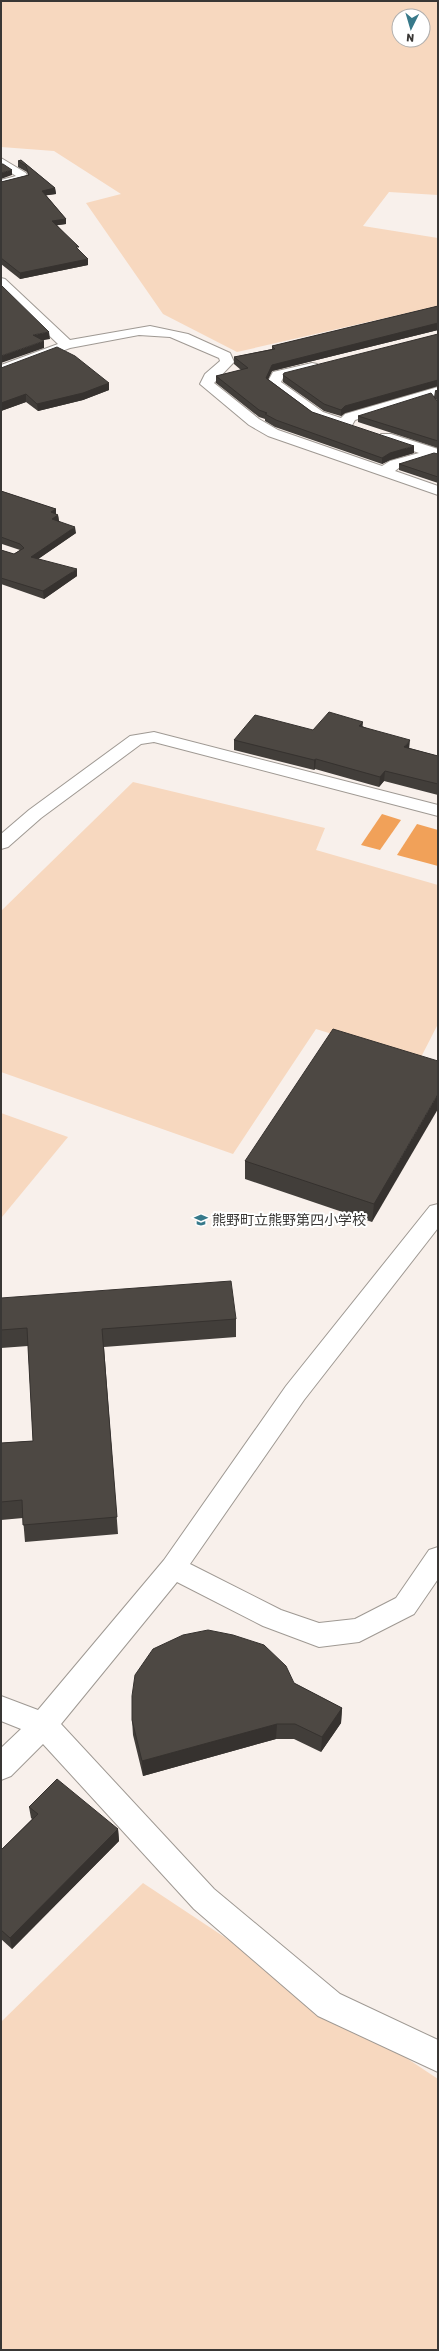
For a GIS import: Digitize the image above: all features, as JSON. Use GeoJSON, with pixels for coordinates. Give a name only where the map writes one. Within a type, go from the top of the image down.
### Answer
{"type":"FeatureCollection","features":[{"type":"Feature","properties":{"kind":"street"},"geometry":{"type":"LineString","coordinates":[[1,161],[22,175],[22,179],[1,183]]}},
{"type":"Feature","properties":{"kind":"street"},"geometry":{"type":"LineString","coordinates":[[1,282],[67,345]]}},
{"type":"Feature","properties":{"kind":"street"},"geometry":{"type":"LineString","coordinates":[[1,370],[67,345],[151,330],[165,331],[204,344],[225,356],[227,362],[210,378],[208,384],[254,422],[273,433],[438,491]]}},
{"type":"Feature","properties":{"kind":"street"},"geometry":{"type":"LineString","coordinates":[[323,364],[278,375],[274,383],[318,414],[358,428]]}},
{"type":"Feature","properties":{"kind":"street"},"geometry":{"type":"LineString","coordinates":[[343,423],[350,417],[438,391]]}},
{"type":"Feature","properties":{"kind":"street"},"geometry":{"type":"LineString","coordinates":[[372,433],[437,453]]}},
{"type":"Feature","properties":{"kind":"street"},"geometry":{"type":"LineString","coordinates":[[384,472],[395,464],[437,453]]}},
{"type":"Feature","properties":{"kind":"street"},"geometry":{"type":"LineString","coordinates":[[1,843],[36,814],[136,740],[154,738],[438,811]]}},
{"type":"Feature","properties":{"kind":"street"},"geometry":{"type":"LineString","coordinates":[[1,1767],[43,1725],[173,1568],[294,1393],[438,1212]]}},
{"type":"Feature","properties":{"kind":"street"},"geometry":{"type":"LineString","coordinates":[[173,1568],[272,1618],[318,1635],[359,1630],[405,1606],[438,1558]]}},
{"type":"Feature","properties":{"kind":"street"},"geometry":{"type":"LineString","coordinates":[[1,1708],[43,1725],[204,1899],[329,2005],[438,2056]]}},
{"type":"Feature","properties":{"kind":"shaded area"},"geometry":{"type":"Polygon","coordinates":[[[1,1],[438,1],[438,195],[389,192],[363,226],[438,238],[438,306],[237,352],[163,314],[86,203],[121,194],[54,151],[1,147],[1,1]]]}},
{"type":"Feature","properties":{"kind":"shaded area"},"geometry":{"type":"Polygon","coordinates":[[[133,782],[325,828],[316,850],[438,885],[438,1024],[419,1061],[316,1029],[233,1154],[1,1072],[1,911],[133,782]]]}},
{"type":"Feature","properties":{"kind":"shaded area"},"geometry":{"type":"Polygon","coordinates":[[[382,814],[401,820],[380,850],[361,845],[382,814]]]}},
{"type":"Feature","properties":{"kind":"shaded area"},"geometry":{"type":"Polygon","coordinates":[[[417,824],[438,830],[438,866],[397,855],[417,824]]]}},
{"type":"Feature","properties":{"kind":"shaded area"},"geometry":{"type":"Polygon","coordinates":[[[1,1113],[68,1137],[2,1217],[1,1217],[1,1113]]]}},
{"type":"Feature","properties":{"kind":"shaded area"},"geometry":{"type":"Polygon","coordinates":[[[143,1883],[438,2079],[438,2350],[1,2350],[1,2022],[143,1883]]]}},
{"type":"Feature","properties":{"kind":"building"},"geometry":{"type":"Polygon","coordinates":[[[21,160],[55,188],[42,191],[66,219],[52,221],[79,247],[76,247],[88,259],[20,273],[1,258],[1,182],[29,175],[26,166],[18,161],[21,160]]]}},
{"type":"Feature","properties":{"kind":"building"},"geometry":{"type":"Polygon","coordinates":[[[1,164],[3,164],[12,170],[1,173],[1,164]]]}},
{"type":"Feature","properties":{"kind":"building"},"geometry":{"type":"Polygon","coordinates":[[[1,285],[49,332],[33,335],[44,341],[1,356],[1,285]]]}},
{"type":"Feature","properties":{"kind":"building"},"geometry":{"type":"Polygon","coordinates":[[[438,306],[438,323],[272,365],[266,378],[312,412],[414,446],[390,453],[382,458],[276,420],[265,414],[267,413],[259,410],[216,376],[248,368],[234,357],[275,349],[272,346],[438,306]]]}},
{"type":"Feature","properties":{"kind":"building"},"geometry":{"type":"Polygon","coordinates":[[[438,334],[438,380],[345,406],[341,410],[324,404],[283,375],[284,373],[438,334]]]}},
{"type":"Feature","properties":{"kind":"building"},"geometry":{"type":"Polygon","coordinates":[[[57,347],[75,356],[109,383],[83,393],[37,404],[26,394],[1,403],[1,368],[57,347]]]}},
{"type":"Feature","properties":{"kind":"building"},"geometry":{"type":"Polygon","coordinates":[[[431,393],[438,402],[438,441],[358,416],[431,393]]]}},
{"type":"Feature","properties":{"kind":"building"},"geometry":{"type":"Polygon","coordinates":[[[434,453],[438,454],[438,477],[399,464],[434,453]]]}},
{"type":"Feature","properties":{"kind":"building"},"geometry":{"type":"Polygon","coordinates":[[[1,491],[56,509],[51,512],[58,515],[52,519],[75,527],[31,557],[77,569],[43,591],[1,578],[1,550],[14,554],[24,548],[20,544],[1,537],[1,491]]]}},
{"type":"Feature","properties":{"kind":"building"},"geometry":{"type":"Polygon","coordinates":[[[329,712],[363,722],[359,726],[410,740],[404,747],[438,756],[438,784],[385,771],[380,777],[316,759],[314,760],[234,740],[255,715],[313,730],[329,712]]]}},
{"type":"Feature","properties":{"kind":"building"},"geometry":{"type":"Polygon","coordinates":[[[333,1029],[438,1061],[438,1094],[374,1204],[245,1161],[333,1029]]]}},
{"type":"Feature","properties":{"kind":"building"},"geometry":{"type":"Polygon","coordinates":[[[231,1281],[236,1319],[102,1329],[117,1517],[23,1525],[22,1500],[1,1502],[1,1443],[33,1441],[27,1328],[1,1330],[1,1298],[231,1281]]]}},
{"type":"Feature","properties":{"kind":"building"},"geometry":{"type":"Polygon","coordinates":[[[208,1630],[233,1635],[264,1645],[286,1666],[294,1683],[342,1708],[322,1737],[295,1724],[277,1724],[142,1761],[132,1720],[132,1696],[135,1675],[153,1649],[183,1635],[208,1630]]]}},
{"type":"Feature","properties":{"kind":"building"},"geometry":{"type":"Polygon","coordinates":[[[57,1779],[118,1829],[10,1938],[1,1930],[1,1850],[38,1814],[29,1807],[57,1779]]]}},
{"type":"Feature","properties":{"kind":"place","name":"熊野町立熊野第四小学校"},"geometry":{"type":"Point","coordinates":[201,1220]}}]}
